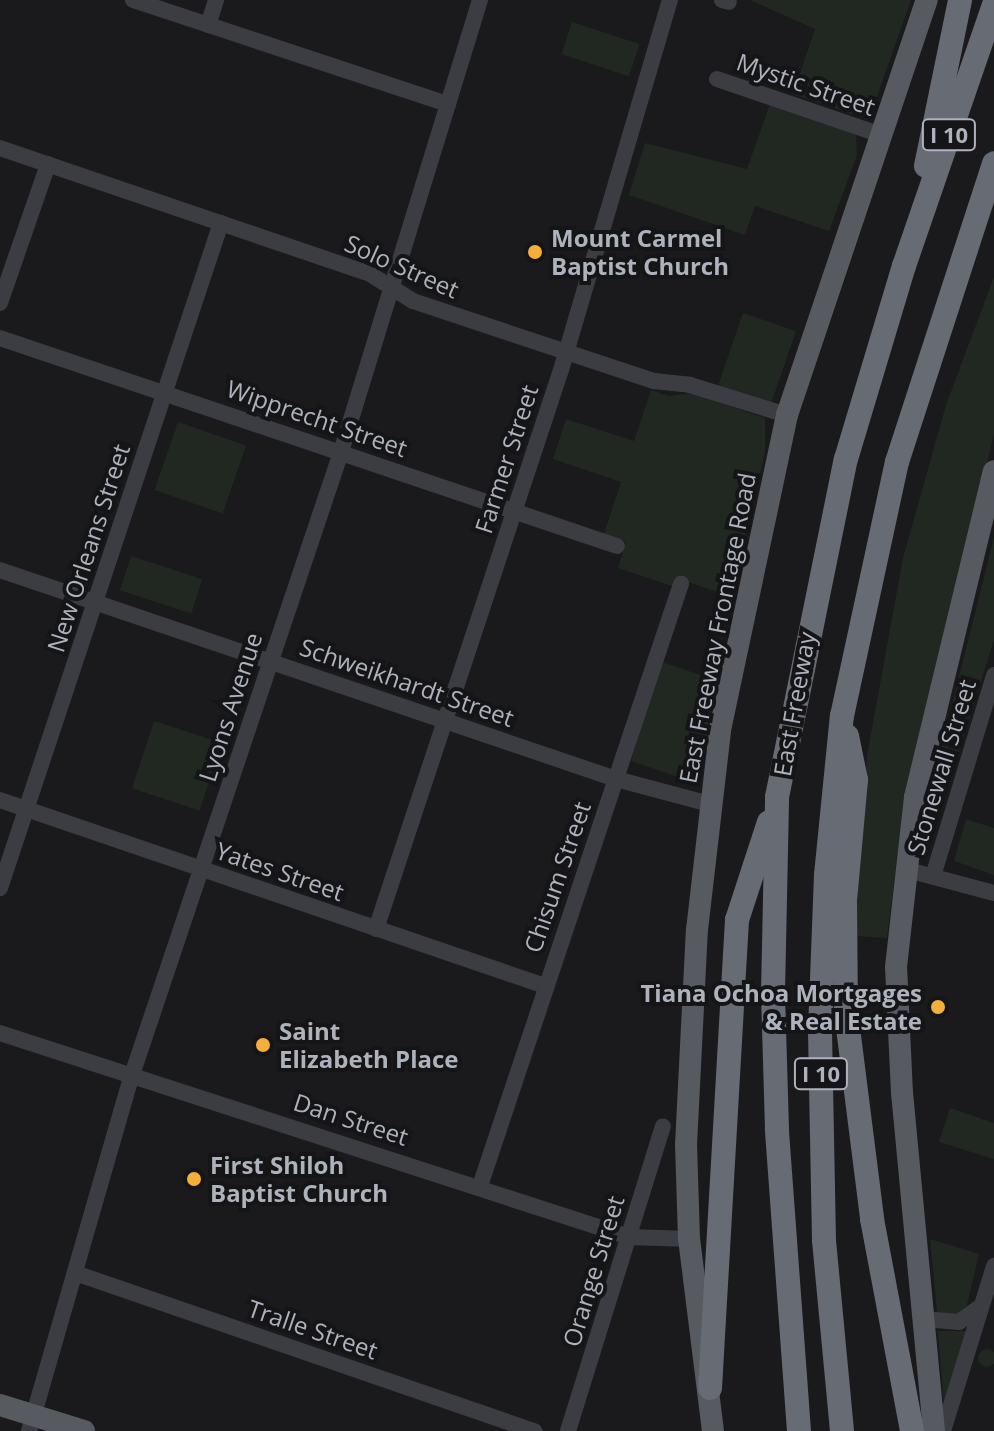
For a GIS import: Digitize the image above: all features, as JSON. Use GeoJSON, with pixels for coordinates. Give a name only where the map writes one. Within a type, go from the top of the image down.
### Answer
{"type":"FeatureCollection","features":[{"type":"Feature","properties":{"kind":"highway"},"geometry":{"type":"LineString","coordinates":[[904,266],[960,0]]}},
{"type":"Feature","properties":{"kind":"highway","name":"East Freeway"},"geometry":{"type":"LineString","coordinates":[[799,1431],[777,1113],[773,993],[777,797],[846,459],[904,266],[994,4]]}},
{"type":"Feature","properties":{"kind":"highway","name":"East Freeway"},"geometry":{"type":"LineString","coordinates":[[842,1431],[824,1240],[820,1031],[826,875],[842,716],[879,532],[950,295],[994,163]]}},
{"type":"Feature","properties":{"kind":"highway"},"geometry":{"type":"LineString","coordinates":[[950,295],[994,220]]}},
{"type":"Feature","properties":{"kind":"highway"},"geometry":{"type":"LineString","coordinates":[[842,716],[856,780],[843,955],[853,1082],[912,1431]]}},
{"type":"Feature","properties":{"kind":"highway"},"geometry":{"type":"LineString","coordinates":[[710,1388],[737,920],[777,797]]}},
{"type":"Feature","properties":{"kind":"main road","name":"East Freeway Frontage Road"},"geometry":{"type":"LineString","coordinates":[[713,1431],[689,1239],[690,1042],[709,804],[728,679],[787,415],[879,134],[927,0]]}},
{"type":"Feature","properties":{"kind":"main road"},"geometry":{"type":"LineString","coordinates":[[934,1431],[897,1030],[904,869],[921,768],[994,471]]}},
{"type":"Feature","properties":{"kind":"main road"},"geometry":{"type":"LineString","coordinates":[[0,1405],[32,1422],[84,1431]]}},
{"type":"Feature","properties":{"kind":"street"},"geometry":{"type":"LineString","coordinates":[[133,0],[448,104]]}},
{"type":"Feature","properties":{"kind":"street"},"geometry":{"type":"LineString","coordinates":[[208,25],[216,0]]}},
{"type":"Feature","properties":{"kind":"street","name":"Lyons Avenue"},"geometry":{"type":"LineString","coordinates":[[32,1422],[132,1075],[340,455],[480,0]]}},
{"type":"Feature","properties":{"kind":"street","name":"Farmer Street"},"geometry":{"type":"LineString","coordinates":[[376,929],[514,511],[670,0]]}},
{"type":"Feature","properties":{"kind":"street","name":"Mystic Street"},"geometry":{"type":"LineString","coordinates":[[717,79],[879,134]]}},
{"type":"Feature","properties":{"kind":"street","name":"Solo Street"},"geometry":{"type":"LineString","coordinates":[[0,148],[370,274],[413,301],[654,381],[690,385],[787,415]]}},
{"type":"Feature","properties":{"kind":"street"},"geometry":{"type":"LineString","coordinates":[[0,303],[48,164]]}},
{"type":"Feature","properties":{"kind":"street","name":"New Orleans Street"},"geometry":{"type":"LineString","coordinates":[[0,888],[221,223]]}},
{"type":"Feature","properties":{"kind":"street","name":"Wipprecht Street"},"geometry":{"type":"LineString","coordinates":[[0,338],[165,391],[340,455],[361,457],[617,546]]}},
{"type":"Feature","properties":{"kind":"street","name":"Schweikhardt Street"},"geometry":{"type":"LineString","coordinates":[[0,570],[616,779],[709,804]]}},
{"type":"Feature","properties":{"kind":"street","name":"Chisum Street"},"geometry":{"type":"LineString","coordinates":[[480,1186],[681,584]]}},
{"type":"Feature","properties":{"kind":"street","name":"Stonewall Street"},"geometry":{"type":"LineString","coordinates":[[934,873],[994,675]]}},
{"type":"Feature","properties":{"kind":"street","name":"Yates Street"},"geometry":{"type":"LineString","coordinates":[[0,800],[545,986]]}},
{"type":"Feature","properties":{"kind":"street"},"geometry":{"type":"LineString","coordinates":[[904,869],[934,873],[994,893]]}},
{"type":"Feature","properties":{"kind":"street","name":"Dan Street"},"geometry":{"type":"LineString","coordinates":[[0,1033],[480,1186],[629,1237],[689,1239]]}},
{"type":"Feature","properties":{"kind":"street","name":"Orange Street"},"geometry":{"type":"LineString","coordinates":[[568,1431],[663,1126]]}},
{"type":"Feature","properties":{"kind":"street"},"geometry":{"type":"LineString","coordinates":[[943,1431],[994,1266]]}},
{"type":"Feature","properties":{"kind":"street","name":"Tralle Street"},"geometry":{"type":"LineString","coordinates":[[75,1273],[535,1431]]}},
{"type":"Feature","properties":{"kind":"street"},"geometry":{"type":"LineString","coordinates":[[924,1319],[959,1322],[982,1305]]}},
{"type":"Feature","properties":{"kind":"shaded area"},"geometry":{"type":"Polygon","coordinates":[[[750,0],[911,0],[874,105],[861,117],[793,94],[815,29],[750,0]]]}},
{"type":"Feature","properties":{"kind":"shaded area"},"geometry":{"type":"Polygon","coordinates":[[[572,22],[640,44],[629,76],[561,54],[572,22]]]}},
{"type":"Feature","properties":{"kind":"shaded area"},"geometry":{"type":"Polygon","coordinates":[[[770,104],[856,135],[857,155],[829,231],[755,206],[745,235],[629,195],[645,143],[747,169],[770,104]]]}},
{"type":"Feature","properties":{"kind":"shaded area"},"geometry":{"type":"Polygon","coordinates":[[[994,277],[994,434],[905,796],[887,938],[855,936],[867,756],[903,558],[946,405],[994,277]]]}},
{"type":"Feature","properties":{"kind":"shaded area"},"geometry":{"type":"Polygon","coordinates":[[[743,313],[796,331],[770,406],[717,388],[743,313]]]}},
{"type":"Feature","properties":{"kind":"shaded area"},"geometry":{"type":"Polygon","coordinates":[[[651,390],[669,396],[692,393],[765,418],[765,451],[732,597],[682,580],[672,586],[618,568],[626,542],[604,534],[621,482],[553,459],[566,419],[634,441],[651,390]]]}},
{"type":"Feature","properties":{"kind":"shaded area"},"geometry":{"type":"Polygon","coordinates":[[[178,422],[246,445],[223,514],[155,490],[178,422]]]}},
{"type":"Feature","properties":{"kind":"shaded area"},"geometry":{"type":"Polygon","coordinates":[[[994,537],[994,640],[926,854],[922,845],[933,781],[994,537]]]}},
{"type":"Feature","properties":{"kind":"shaded area"},"geometry":{"type":"Polygon","coordinates":[[[131,556],[202,579],[191,613],[120,590],[131,556]]]}},
{"type":"Feature","properties":{"kind":"shaded area"},"geometry":{"type":"Polygon","coordinates":[[[660,661],[717,681],[702,766],[694,777],[681,778],[631,761],[660,661]]]}},
{"type":"Feature","properties":{"kind":"shaded area"},"geometry":{"type":"Polygon","coordinates":[[[154,721],[222,743],[200,810],[132,789],[154,721]]]}},
{"type":"Feature","properties":{"kind":"shaded area"},"geometry":{"type":"Polygon","coordinates":[[[966,819],[994,828],[994,875],[954,861],[966,819]]]}},
{"type":"Feature","properties":{"kind":"shaded area"},"geometry":{"type":"Polygon","coordinates":[[[950,1108],[994,1123],[994,1159],[939,1142],[950,1108]]]}},
{"type":"Feature","properties":{"kind":"shaded area"},"geometry":{"type":"Polygon","coordinates":[[[930,1239],[979,1254],[966,1309],[955,1315],[937,1312],[930,1239]]]}},
{"type":"Feature","properties":{"kind":"shaded area"},"geometry":{"type":"Polygon","coordinates":[[[938,1331],[969,1331],[944,1407],[938,1331]]]}},
{"type":"Feature","properties":{"kind":"shaded area"},"geometry":{"type":"Polygon","coordinates":[[[987,1349],[996,1358],[987,1367],[978,1358],[987,1349]]]}},
{"type":"Feature","properties":{"kind":"place","name":"Mount Carmel Baptist Church"},"geometry":{"type":"Point","coordinates":[535,252]}},
{"type":"Feature","properties":{"kind":"place","name":"Tiana Ochoa Mortgages & Real Estate"},"geometry":{"type":"Point","coordinates":[938,1007]}},
{"type":"Feature","properties":{"kind":"place","name":"Saint Elizabeth Place"},"geometry":{"type":"Point","coordinates":[263,1045]}},
{"type":"Feature","properties":{"kind":"place","name":"First Shiloh Baptist Church"},"geometry":{"type":"Point","coordinates":[194,1179]}}]}
